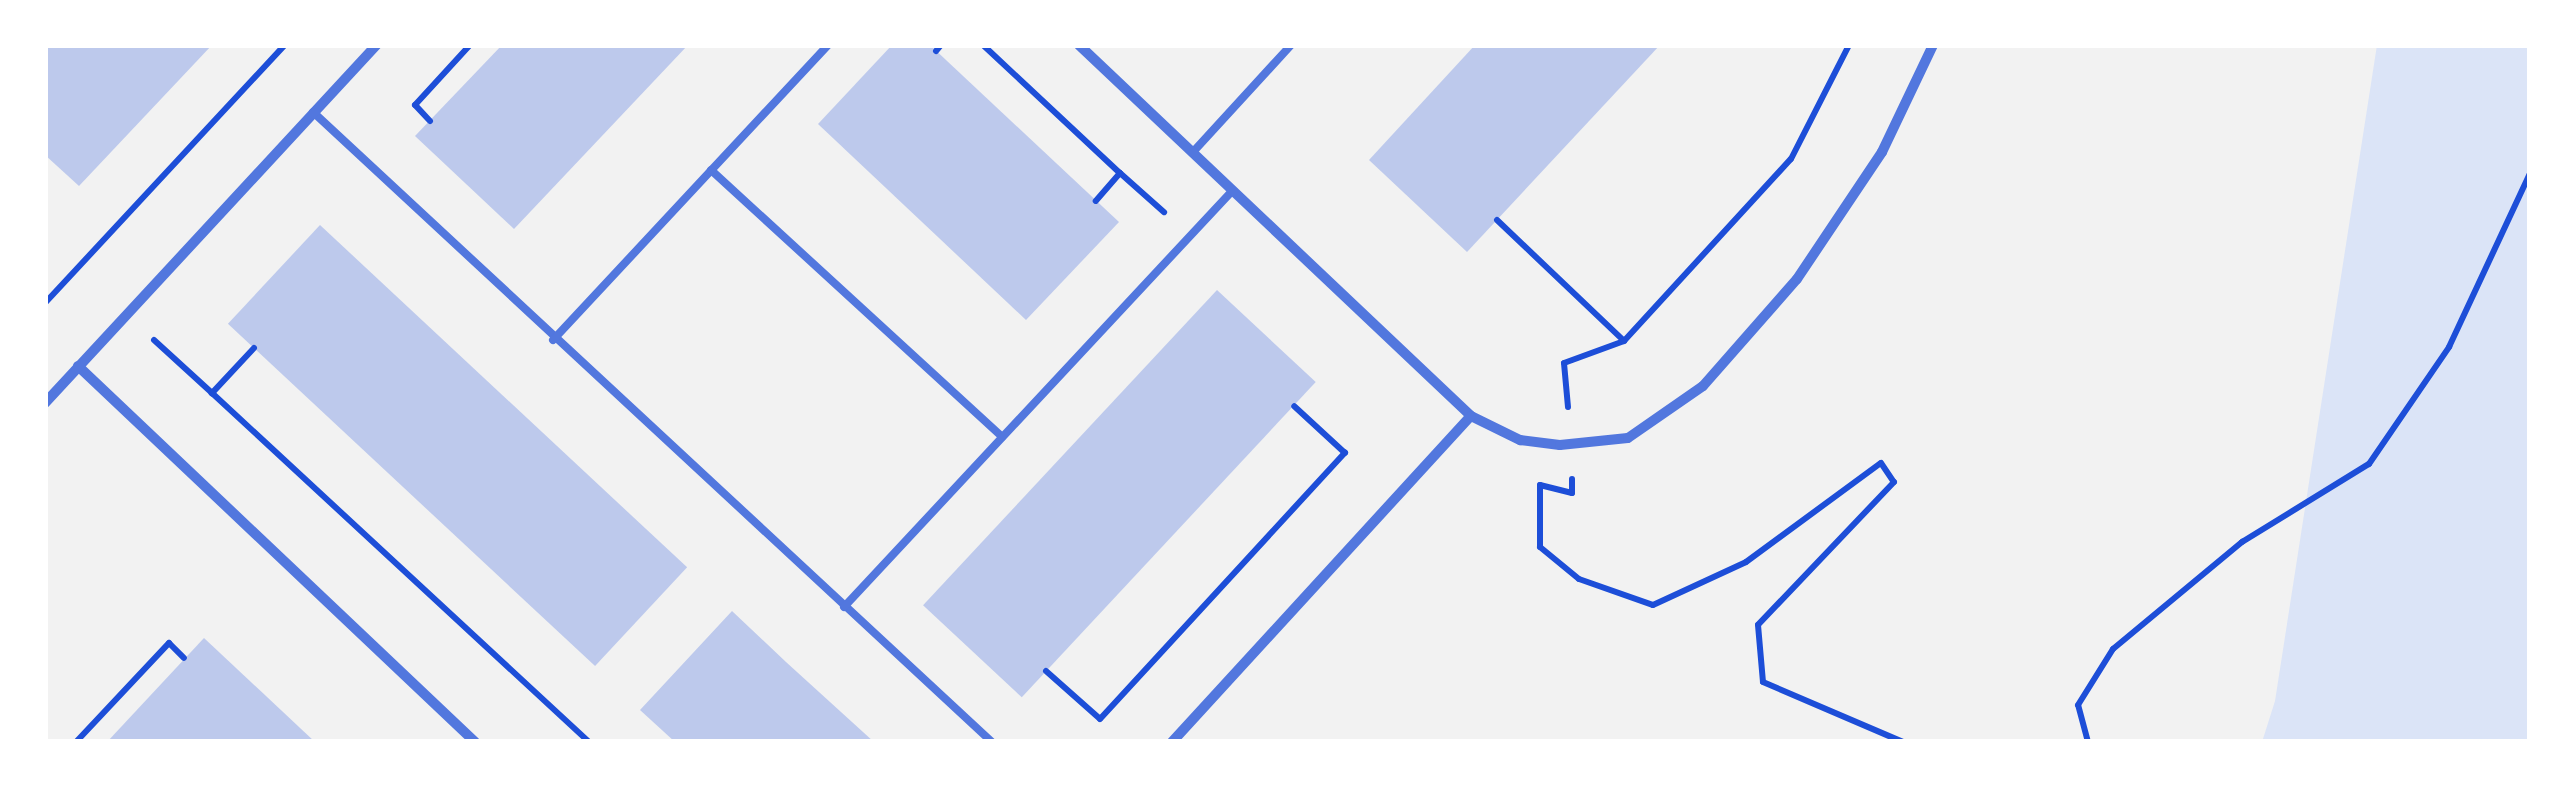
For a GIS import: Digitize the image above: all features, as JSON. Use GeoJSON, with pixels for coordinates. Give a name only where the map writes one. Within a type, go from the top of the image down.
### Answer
{"type":"FeatureCollection","features":[{"type":"Feature","properties":{"kind":"street"},"geometry":{"type":"LineString","coordinates":[[45,403],[376,45]]}},
{"type":"Feature","properties":{"kind":"street"},"geometry":{"type":"LineString","coordinates":[[1079,45],[1471,416],[1520,440],[1560,445],[1628,438],[1703,386],[1797,279],[1882,152],[1933,45]]}},
{"type":"Feature","properties":{"kind":"street"},"geometry":{"type":"LineString","coordinates":[[78,366],[475,742]]}},
{"type":"Feature","properties":{"kind":"street"},"geometry":{"type":"LineString","coordinates":[[1172,742],[1471,416]]}},
{"type":"Feature","properties":{"kind":"lane"},"geometry":{"type":"LineString","coordinates":[[553,340],[828,45]]}},
{"type":"Feature","properties":{"kind":"lane"},"geometry":{"type":"LineString","coordinates":[[1193,152],[1291,45]]}},
{"type":"Feature","properties":{"kind":"lane"},"geometry":{"type":"LineString","coordinates":[[313,112],[553,340],[992,742]]}},
{"type":"Feature","properties":{"kind":"lane"},"geometry":{"type":"LineString","coordinates":[[711,170],[1002,438]]}},
{"type":"Feature","properties":{"kind":"lane"},"geometry":{"type":"LineString","coordinates":[[844,606],[1233,190]]}},
{"type":"Feature","properties":{"kind":"path"},"geometry":{"type":"LineString","coordinates":[[45,304],[284,45]]}},
{"type":"Feature","properties":{"kind":"path"},"geometry":{"type":"LineString","coordinates":[[430,122],[414,105],[470,45]]}},
{"type":"Feature","properties":{"kind":"path"},"geometry":{"type":"LineString","coordinates":[[983,45],[1190,236]]}},
{"type":"Feature","properties":{"kind":"path"},"geometry":{"type":"LineString","coordinates":[[1497,220],[1624,342],[1791,160],[1849,45]]}},
{"type":"Feature","properties":{"kind":"path"},"geometry":{"type":"LineString","coordinates":[[1096,201],[1120,173]]}},
{"type":"Feature","properties":{"kind":"path"},"geometry":{"type":"LineString","coordinates":[[2088,742],[2078,706],[2114,649],[2242,542],[2369,464],[2449,347],[2530,173]]}},
{"type":"Feature","properties":{"kind":"path"},"geometry":{"type":"LineString","coordinates":[[126,314],[588,742]]}},
{"type":"Feature","properties":{"kind":"path"},"geometry":{"type":"LineString","coordinates":[[212,393],[254,348]]}},
{"type":"Feature","properties":{"kind":"path"},"geometry":{"type":"LineString","coordinates":[[1046,670],[1100,719],[1345,453],[1294,406]]}},
{"type":"Feature","properties":{"kind":"path"},"geometry":{"type":"LineString","coordinates":[[1540,506],[1540,548],[1579,579],[1653,605],[1746,562],[1881,463],[1894,482],[1758,625],[1763,682],[1903,742]]}},
{"type":"Feature","properties":{"kind":"path"},"geometry":{"type":"LineString","coordinates":[[76,742],[169,643],[184,658]]}},
{"type":"Feature","properties":{"kind":"shaded area"},"geometry":{"type":"Polygon","coordinates":[[[2377,45],[2530,45],[2530,742],[2262,742],[2275,701],[2377,45]]]}},
{"type":"Feature","properties":{"kind":"building"},"geometry":{"type":"Polygon","coordinates":[[[45,45],[212,45],[79,186],[45,155],[45,45]]]}},
{"type":"Feature","properties":{"kind":"building"},"geometry":{"type":"Polygon","coordinates":[[[502,45],[688,45],[514,229],[415,136],[502,45]]]}},
{"type":"Feature","properties":{"kind":"building"},"geometry":{"type":"Polygon","coordinates":[[[892,45],[930,45],[1119,222],[1026,320],[818,124],[892,45]]]}},
{"type":"Feature","properties":{"kind":"building"},"geometry":{"type":"Polygon","coordinates":[[[1475,45],[1660,45],[1467,252],[1369,160],[1475,45]]]}},
{"type":"Feature","properties":{"kind":"building"},"geometry":{"type":"Polygon","coordinates":[[[320,225],[687,567],[595,666],[228,324],[320,225]]]}},
{"type":"Feature","properties":{"kind":"building"},"geometry":{"type":"Polygon","coordinates":[[[1217,290],[1316,382],[1022,697],[923,605],[1217,290]]]}},
{"type":"Feature","properties":{"kind":"building"},"geometry":{"type":"Polygon","coordinates":[[[732,611],[874,742],[675,742],[640,710],[732,611]]]}},
{"type":"Feature","properties":{"kind":"building"},"geometry":{"type":"Polygon","coordinates":[[[204,638],[315,742],[107,742],[204,638]]]}}]}
